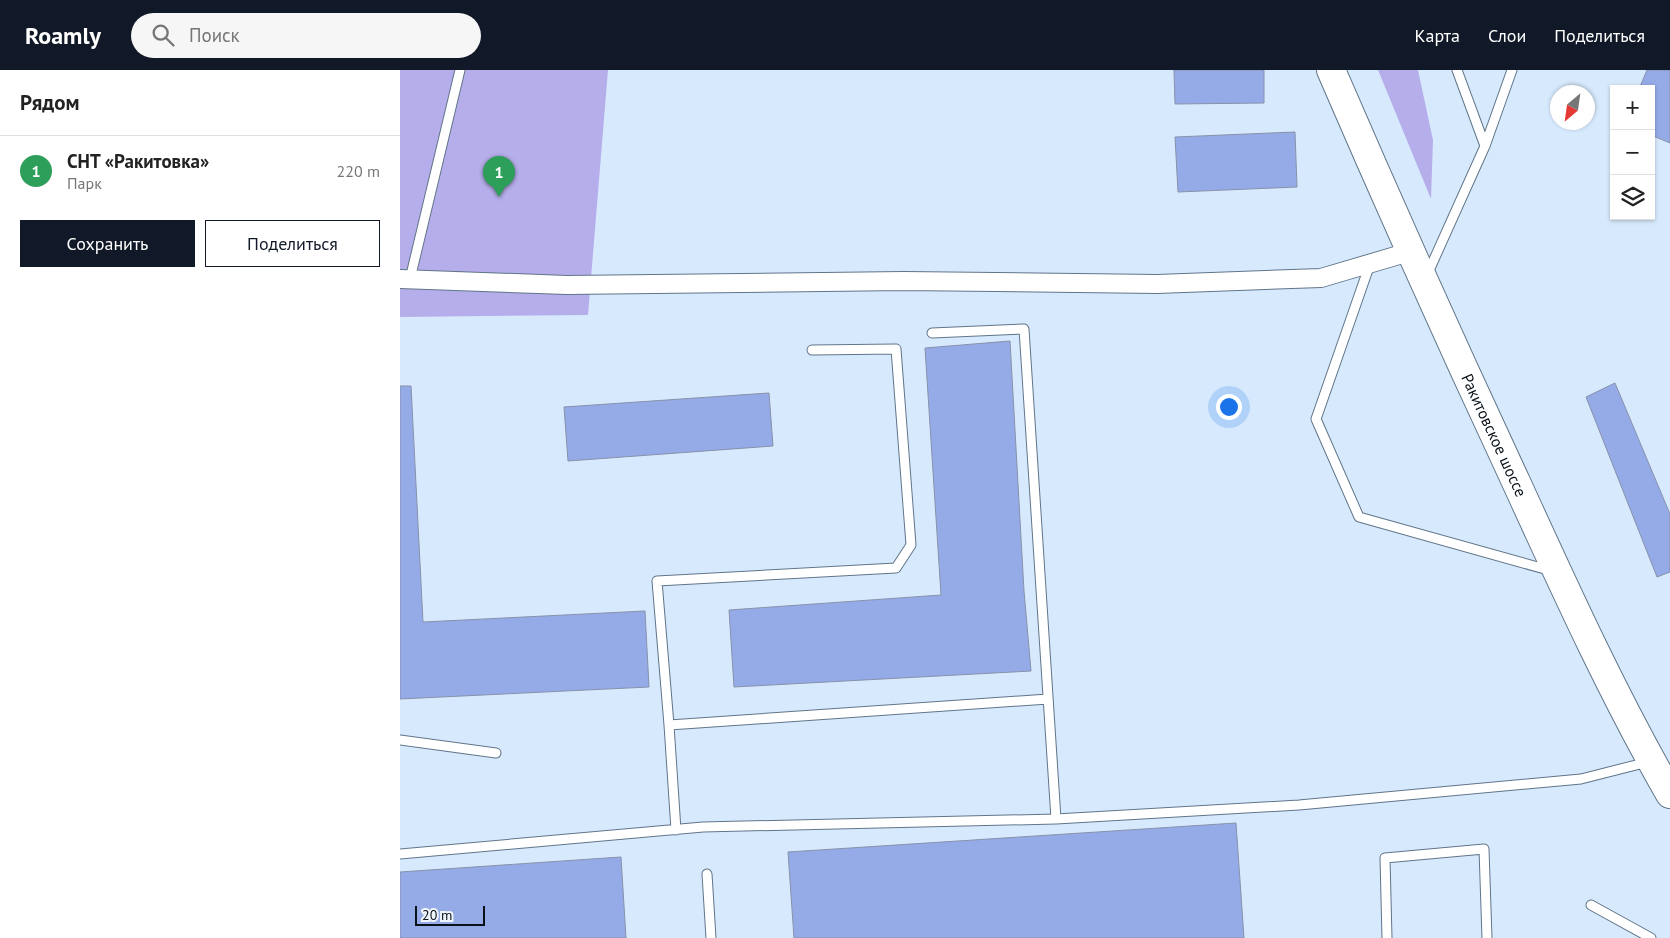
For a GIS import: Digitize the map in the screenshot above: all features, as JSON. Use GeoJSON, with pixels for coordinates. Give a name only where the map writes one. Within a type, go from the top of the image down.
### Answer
{"type":"FeatureCollection","features":[{"type":"Feature","properties":{"kind":"main road","name":"Ракитовское шоссе"},"geometry":{"type":"LineString","coordinates":[[1331,70],[1409,252],[1558,572],[1651,761],[1670,794]]}},
{"type":"Feature","properties":{"kind":"street"},"geometry":{"type":"LineString","coordinates":[[405,279],[567,285],[904,281],[1157,284],[1321,278],[1371,261],[1409,252]]}},
{"type":"Feature","properties":{"kind":"lane"},"geometry":{"type":"LineString","coordinates":[[405,279],[460,70]]}},
{"type":"Feature","properties":{"kind":"lane"},"geometry":{"type":"LineString","coordinates":[[1457,70],[1485,146]]}},
{"type":"Feature","properties":{"kind":"lane"},"geometry":{"type":"LineString","coordinates":[[1424,282],[1485,146],[1512,70]]}},
{"type":"Feature","properties":{"kind":"lane"},"geometry":{"type":"LineString","coordinates":[[1371,261],[1316,419],[1359,517],[1558,572]]}},
{"type":"Feature","properties":{"kind":"lane"},"geometry":{"type":"LineString","coordinates":[[932,333],[1024,329],[1056,820]]}},
{"type":"Feature","properties":{"kind":"lane"},"geometry":{"type":"LineString","coordinates":[[676,830],[657,581],[896,568],[911,545],[896,349],[812,350]]}},
{"type":"Feature","properties":{"kind":"lane"},"geometry":{"type":"LineString","coordinates":[[669,726],[1048,699]]}},
{"type":"Feature","properties":{"kind":"lane"},"geometry":{"type":"LineString","coordinates":[[400,740],[496,753]]}},
{"type":"Feature","properties":{"kind":"lane"},"geometry":{"type":"LineString","coordinates":[[400,854],[676,830],[1056,820],[1299,805],[1581,779],[1651,761]]}},
{"type":"Feature","properties":{"kind":"lane"},"geometry":{"type":"LineString","coordinates":[[1387,938],[1384,858],[1484,849],[1488,938]]}},
{"type":"Feature","properties":{"kind":"lane"},"geometry":{"type":"LineString","coordinates":[[707,874],[711,938]]}},
{"type":"Feature","properties":{"kind":"lane"},"geometry":{"type":"LineString","coordinates":[[1591,904],[1651,938]]}},
{"type":"Feature","properties":{"kind":"shaded area"},"geometry":{"type":"Polygon","coordinates":[[[400,70],[608,70],[588,315],[400,317],[400,70]]]}},
{"type":"Feature","properties":{"kind":"shaded area"},"geometry":{"type":"Polygon","coordinates":[[[1378,70],[1418,70],[1433,140],[1431,199],[1378,70]]]}},
{"type":"Feature","properties":{"kind":"building"},"geometry":{"type":"Polygon","coordinates":[[[1174,70],[1264,70],[1264,103],[1175,104],[1174,70]]]}},
{"type":"Feature","properties":{"kind":"building"},"geometry":{"type":"Polygon","coordinates":[[[1647,70],[1670,70],[1670,143],[1655,137],[1655,85],[1641,85],[1647,70]]]}},
{"type":"Feature","properties":{"kind":"building"},"geometry":{"type":"Polygon","coordinates":[[[1295,132],[1297,187],[1178,192],[1175,137],[1295,132]]]}},
{"type":"Feature","properties":{"kind":"building"},"geometry":{"type":"Polygon","coordinates":[[[1010,341],[1024,591],[1031,671],[734,687],[729,610],[941,595],[925,348],[1010,341]]]}},
{"type":"Feature","properties":{"kind":"building"},"geometry":{"type":"Polygon","coordinates":[[[1615,383],[1670,514],[1670,572],[1657,577],[1586,397],[1615,383]]]}},
{"type":"Feature","properties":{"kind":"building"},"geometry":{"type":"Polygon","coordinates":[[[400,386],[411,386],[423,622],[645,611],[649,687],[400,699],[400,386]]]}},
{"type":"Feature","properties":{"kind":"building"},"geometry":{"type":"Polygon","coordinates":[[[769,393],[773,446],[568,461],[564,407],[769,393]]]}},
{"type":"Feature","properties":{"kind":"building"},"geometry":{"type":"Polygon","coordinates":[[[1236,823],[1244,938],[794,938],[788,852],[1236,823]]]}},
{"type":"Feature","properties":{"kind":"building"},"geometry":{"type":"Polygon","coordinates":[[[621,857],[626,938],[400,938],[400,872],[621,857]]]}},
{"type":"Feature","properties":{"kind":"place","name":"СНТ «Ракитовка»"},"geometry":{"type":"Point","coordinates":[499,197]}}]}
